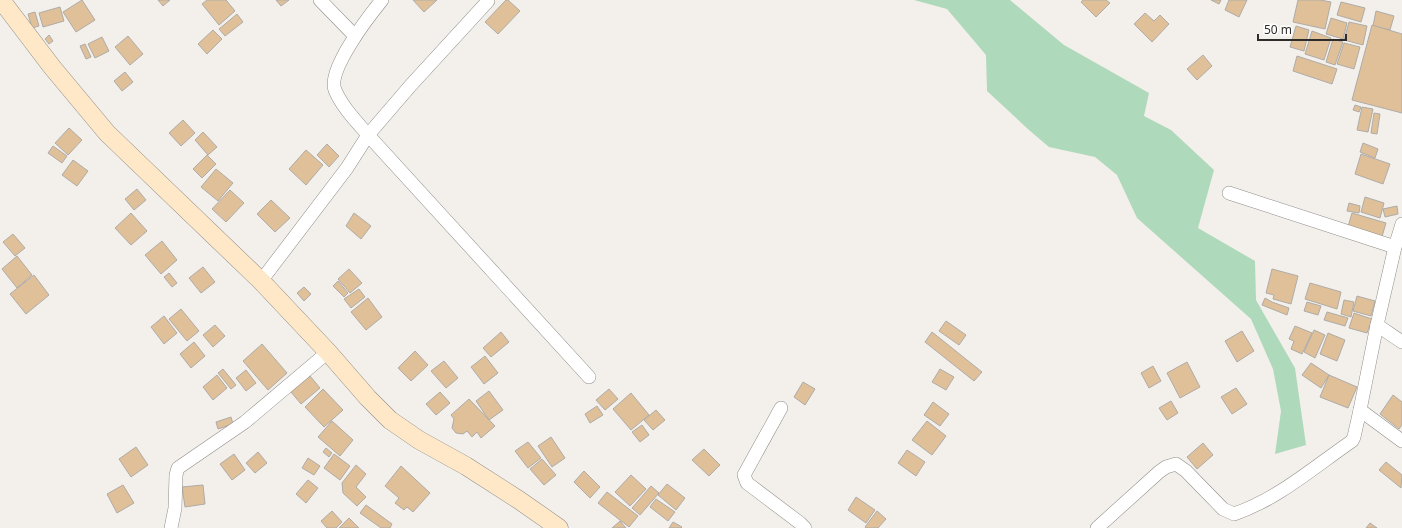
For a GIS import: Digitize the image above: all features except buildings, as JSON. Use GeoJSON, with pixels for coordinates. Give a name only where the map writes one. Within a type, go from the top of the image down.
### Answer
{"type":"FeatureCollection","features":[{"type":"Feature","properties":{"kind":"street"},"geometry":{"type":"LineString","coordinates":[[1,0],[52,67],[107,133],[262,281],[328,352],[368,398],[390,420],[419,440],[466,466],[559,528]]}},
{"type":"Feature","properties":{"kind":"street"},"geometry":{"type":"LineString","coordinates":[[320,0],[355,36]]}},
{"type":"Feature","properties":{"kind":"street"},"geometry":{"type":"LineString","coordinates":[[382,0],[355,36],[335,73],[335,90],[340,99],[368,135],[589,377]]}},
{"type":"Feature","properties":{"kind":"street"},"geometry":{"type":"LineString","coordinates":[[262,281],[347,168],[368,135],[411,84],[488,2]]}},
{"type":"Feature","properties":{"kind":"street"},"geometry":{"type":"LineString","coordinates":[[1229,193],[1395,247]]}},
{"type":"Feature","properties":{"kind":"street"},"geometry":{"type":"LineString","coordinates":[[1097,528],[1159,472],[1176,464],[1186,470],[1224,509],[1234,514],[1247,510],[1267,500],[1352,441],[1360,410],[1377,325],[1395,247],[1402,224]]}},
{"type":"Feature","properties":{"kind":"street"},"geometry":{"type":"LineString","coordinates":[[1377,325],[1402,342]]}},
{"type":"Feature","properties":{"kind":"street"},"geometry":{"type":"LineString","coordinates":[[171,528],[175,508],[176,475],[178,468],[245,422],[328,352]]}},
{"type":"Feature","properties":{"kind":"street"},"geometry":{"type":"LineString","coordinates":[[781,408],[744,475],[747,483],[805,528]]}},
{"type":"Feature","properties":{"kind":"street"},"geometry":{"type":"LineString","coordinates":[[1360,410],[1402,441]]}},
{"type":"Feature","properties":{"kind":"green space"},"geometry":{"type":"Polygon","coordinates":[[[914,0],[1010,0],[1064,45],[1149,93],[1144,116],[1171,130],[1214,170],[1198,228],[1255,261],[1256,300],[1295,368],[1306,445],[1275,454],[1281,411],[1273,369],[1251,319],[1137,218],[1117,175],[1095,157],[1049,147],[987,91],[986,55],[947,9],[914,0]]]}}]}
